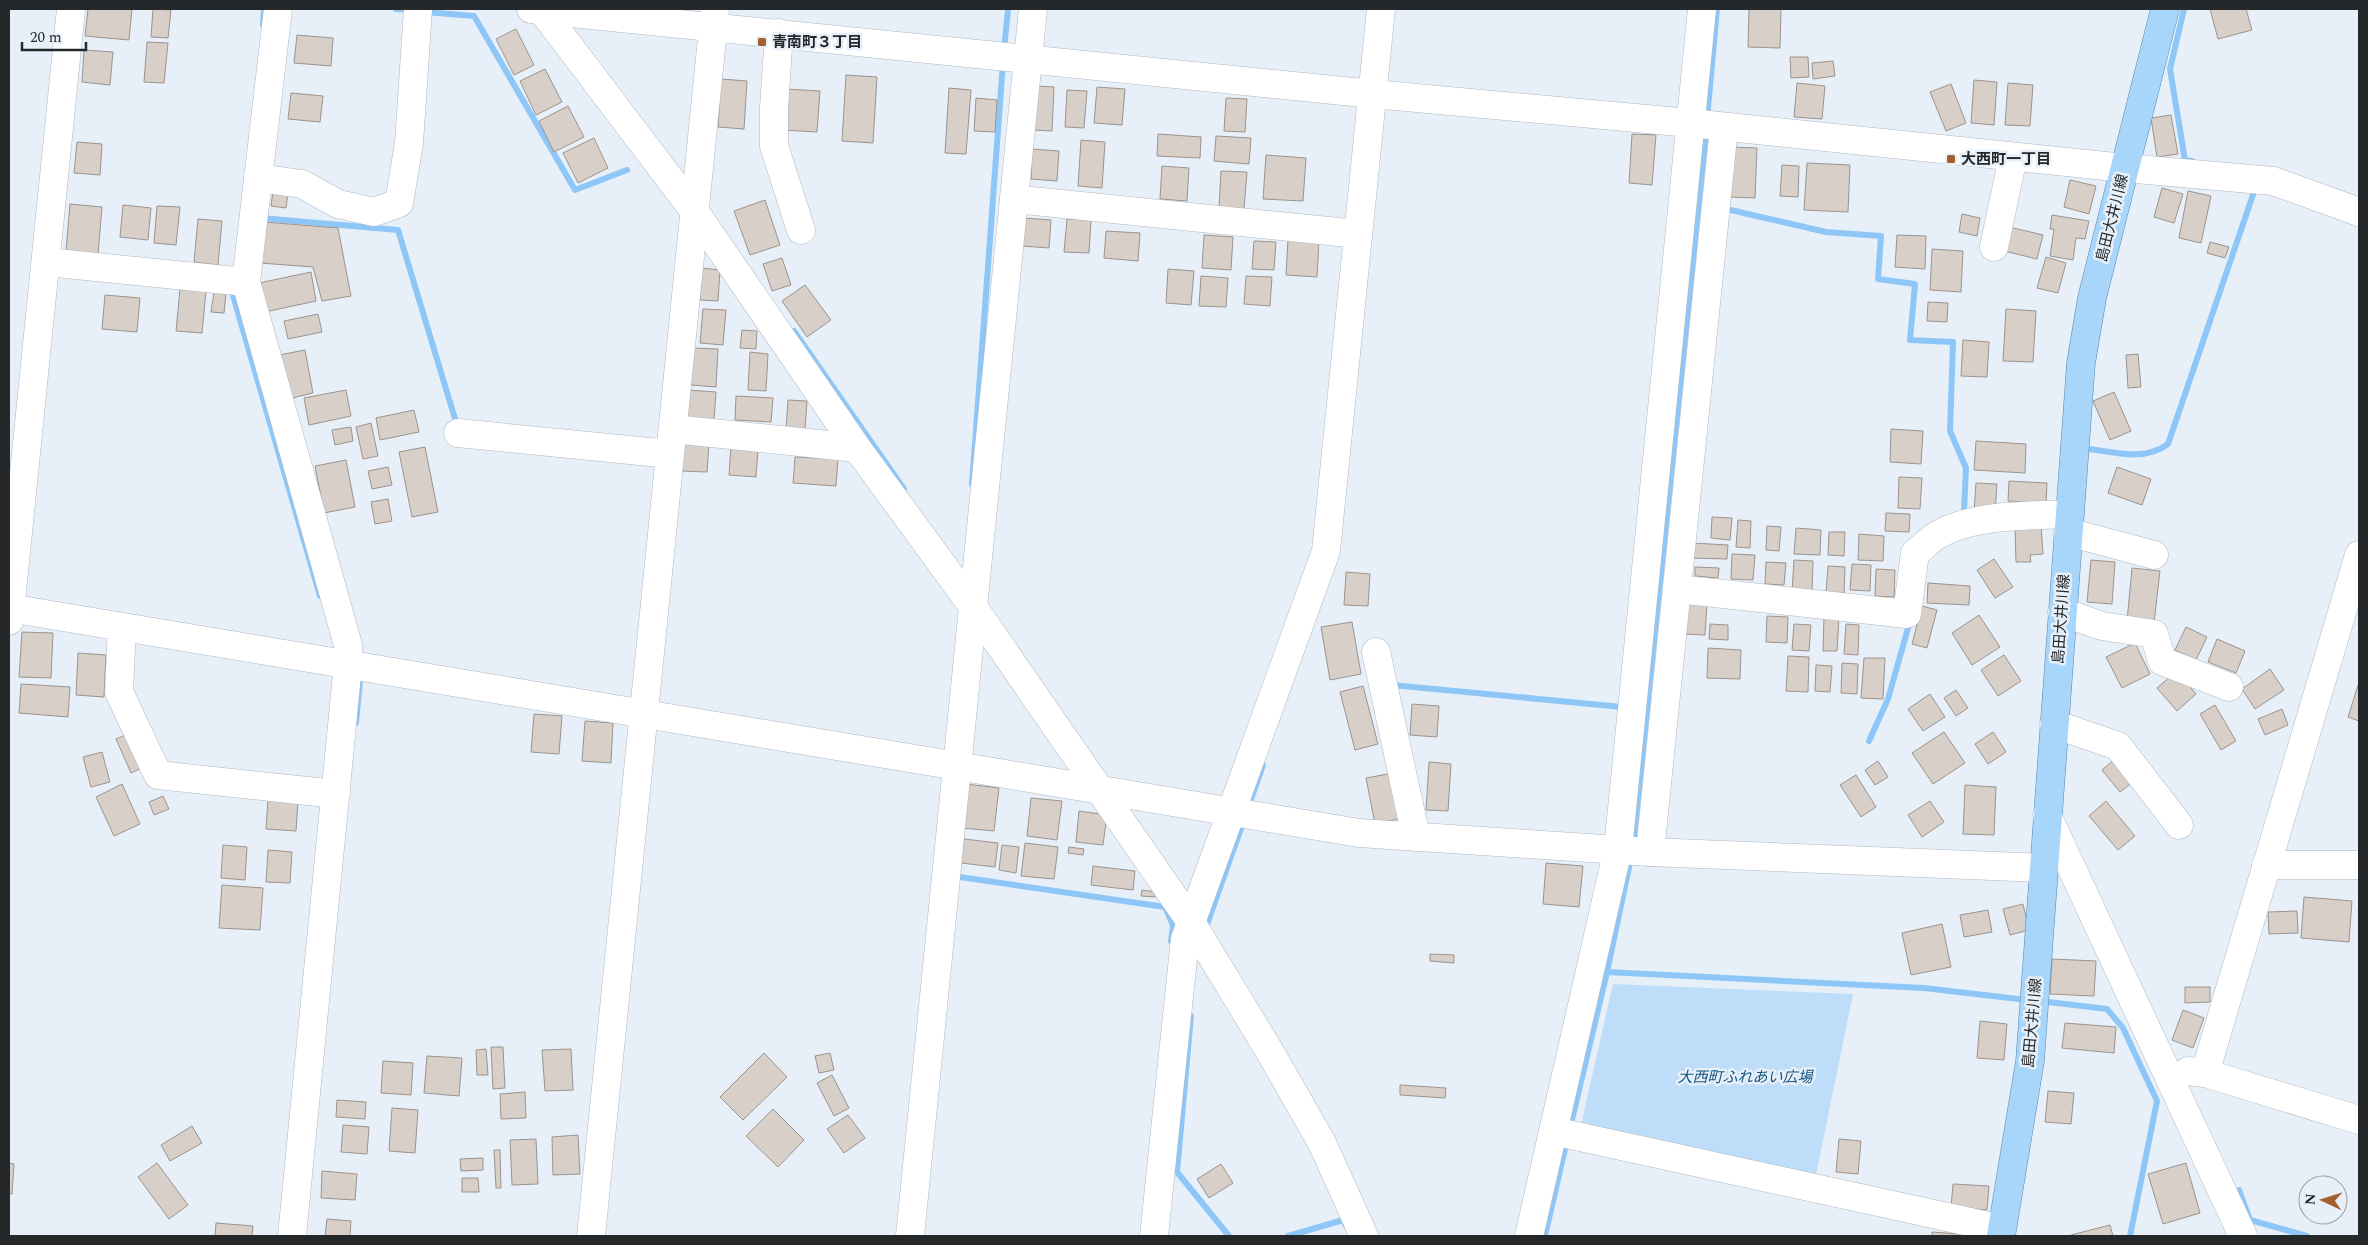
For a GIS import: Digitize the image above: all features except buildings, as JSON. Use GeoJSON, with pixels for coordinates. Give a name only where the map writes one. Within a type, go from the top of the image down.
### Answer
{"type":"FeatureCollection","features":[{"type":"Feature","properties":{"kind":"main road","name":"島田大井川線"},"geometry":{"type":"LineString","coordinates":[[2002,1233],[2030,1061],[2081,363],[2092,298],[2165,9]]}},
{"type":"Feature","properties":{"kind":"street"},"geometry":{"type":"LineString","coordinates":[[71,9],[9,613],[122,627],[1359,833],[1650,852],[2043,868]]}},
{"type":"Feature","properties":{"kind":"street"},"geometry":{"type":"LineString","coordinates":[[278,9],[246,282],[348,645],[348,664],[336,794],[292,1236]]}},
{"type":"Feature","properties":{"kind":"street"},"geometry":{"type":"LineString","coordinates":[[258,178],[302,184],[338,204],[374,212],[399,203],[409,143],[418,9]]}},
{"type":"Feature","properties":{"kind":"street"},"geometry":{"type":"LineString","coordinates":[[538,9],[714,18],[779,33],[1373,94],[1690,123],[2013,157],[2273,181],[2359,212]]}},
{"type":"Feature","properties":{"kind":"street"},"geometry":{"type":"LineString","coordinates":[[538,9],[695,212],[857,448],[974,608],[1191,922],[1270,1052],[1322,1143],[1364,1236]]}},
{"type":"Feature","properties":{"kind":"street"},"geometry":{"type":"LineString","coordinates":[[910,1236],[1033,9]]}},
{"type":"Feature","properties":{"kind":"street"},"geometry":{"type":"LineString","coordinates":[[1154,1236],[1185,939],[1326,551],[1381,9]]}},
{"type":"Feature","properties":{"kind":"street"},"geometry":{"type":"LineString","coordinates":[[1529,1236],[1618,849],[1702,9]]}},
{"type":"Feature","properties":{"kind":"street"},"geometry":{"type":"LineString","coordinates":[[591,1236],[714,18]]}},
{"type":"Feature","properties":{"kind":"street"},"geometry":{"type":"LineString","coordinates":[[779,33],[774,108],[774,146],[801,230]]}},
{"type":"Feature","properties":{"kind":"street"},"geometry":{"type":"LineString","coordinates":[[1650,852],[1724,127]]}},
{"type":"Feature","properties":{"kind":"street"},"geometry":{"type":"LineString","coordinates":[[1994,247],[2013,157]]}},
{"type":"Feature","properties":{"kind":"street"},"geometry":{"type":"LineString","coordinates":[[1014,199],[1358,234]]}},
{"type":"Feature","properties":{"kind":"street"},"geometry":{"type":"LineString","coordinates":[[46,262],[246,282]]}},
{"type":"Feature","properties":{"kind":"street"},"geometry":{"type":"LineString","coordinates":[[458,433],[857,448]]}},
{"type":"Feature","properties":{"kind":"street"},"geometry":{"type":"LineString","coordinates":[[1677,589],[1907,614],[1915,553],[1936,536],[1965,523],[2010,517],[2068,523],[2154,555]]}},
{"type":"Feature","properties":{"kind":"street"},"geometry":{"type":"LineString","coordinates":[[2205,1072],[2359,555]]}},
{"type":"Feature","properties":{"kind":"street"},"geometry":{"type":"LineString","coordinates":[[2062,612],[2102,626],[2154,634],[2162,661],[2229,687]]}},
{"type":"Feature","properties":{"kind":"street"},"geometry":{"type":"LineString","coordinates":[[122,627],[119,692],[158,775],[336,794]]}},
{"type":"Feature","properties":{"kind":"street"},"geometry":{"type":"LineString","coordinates":[[1376,652],[1416,836]]}},
{"type":"Feature","properties":{"kind":"street"},"geometry":{"type":"LineString","coordinates":[[2054,724],[2118,746],[2179,825]]}},
{"type":"Feature","properties":{"kind":"street"},"geometry":{"type":"LineString","coordinates":[[2047,815],[2243,1236]]}},
{"type":"Feature","properties":{"kind":"street"},"geometry":{"type":"LineString","coordinates":[[2266,865],[2359,865]]}},
{"type":"Feature","properties":{"kind":"street"},"geometry":{"type":"LineString","coordinates":[[2166,1068],[2205,1072],[2359,1120]]}},
{"type":"Feature","properties":{"kind":"street"},"geometry":{"type":"LineString","coordinates":[[1554,1131],[2002,1233]]}},
{"type":"Feature","properties":{"kind":"green space","name":"大西町ふれあい広場"},"geometry":{"type":"Polygon","coordinates":[[[1613,984],[1853,994],[1815,1180],[1580,1129],[1613,984]]]}},
{"type":"Feature","properties":{"kind":"waterway"},"geometry":{"type":"LineString","coordinates":[[263,25],[264,9]]}},
{"type":"Feature","properties":{"kind":"waterway"},"geometry":{"type":"LineString","coordinates":[[396,9],[412,10]]}},
{"type":"Feature","properties":{"kind":"waterway"},"geometry":{"type":"LineString","coordinates":[[1004,50],[1008,9]]}},
{"type":"Feature","properties":{"kind":"waterway"},"geometry":{"type":"LineString","coordinates":[[1707,119],[1717,9]]}},
{"type":"Feature","properties":{"kind":"waterway"},"geometry":{"type":"LineString","coordinates":[[2184,9],[2170,69],[2185,160],[2192,161]]}},
{"type":"Feature","properties":{"kind":"waterway"},"geometry":{"type":"LineString","coordinates":[[425,12],[474,16],[575,190],[627,170]]}},
{"type":"Feature","properties":{"kind":"waterway"},"geometry":{"type":"LineString","coordinates":[[972,484],[1003,62]]}},
{"type":"Feature","properties":{"kind":"waterway"},"geometry":{"type":"LineString","coordinates":[[1633,846],[1706,132]]}},
{"type":"Feature","properties":{"kind":"waterway"},"geometry":{"type":"LineString","coordinates":[[2090,449],[2120,454],[2140,454],[2150,453],[2168,444],[2256,186]]}},
{"type":"Feature","properties":{"kind":"waterway"},"geometry":{"type":"LineString","coordinates":[[1722,208],[1826,232],[1881,236],[1878,279],[1915,284],[1910,340],[1953,342],[1950,431],[1966,468],[1964,511],[1961,515]]}},
{"type":"Feature","properties":{"kind":"waterway"},"geometry":{"type":"LineString","coordinates":[[261,218],[398,230],[456,422]]}},
{"type":"Feature","properties":{"kind":"waterway"},"geometry":{"type":"LineString","coordinates":[[233,286],[232,292],[320,596]]}},
{"type":"Feature","properties":{"kind":"waterway"},"geometry":{"type":"LineString","coordinates":[[794,331],[904,489]]}},
{"type":"Feature","properties":{"kind":"waterway"},"geometry":{"type":"LineString","coordinates":[[1869,741],[1888,699],[1910,621]]}},
{"type":"Feature","properties":{"kind":"waterway"},"geometry":{"type":"LineString","coordinates":[[356,674],[360,681],[356,723]]}},
{"type":"Feature","properties":{"kind":"waterway"},"geometry":{"type":"LineString","coordinates":[[1392,685],[1622,707]]}},
{"type":"Feature","properties":{"kind":"waterway"},"geometry":{"type":"LineString","coordinates":[[1248,808],[1263,765]]}},
{"type":"Feature","properties":{"kind":"waterway"},"geometry":{"type":"LineString","coordinates":[[1205,930],[1244,820]]}},
{"type":"Feature","properties":{"kind":"waterway"},"geometry":{"type":"LineString","coordinates":[[1631,858],[1607,972],[1924,988],[2027,1000]]}},
{"type":"Feature","properties":{"kind":"waterway"},"geometry":{"type":"LineString","coordinates":[[953,876],[1165,907],[1173,925],[1171,941]]}},
{"type":"Feature","properties":{"kind":"waterway"},"geometry":{"type":"LineString","coordinates":[[1570,1128],[1607,972]]}},
{"type":"Feature","properties":{"kind":"waterway"},"geometry":{"type":"LineString","coordinates":[[2040,1001],[2107,1009],[2123,1028],[2157,1101],[2130,1236]]}},
{"type":"Feature","properties":{"kind":"waterway"},"geometry":{"type":"LineString","coordinates":[[1191,1016],[1177,1172],[1229,1236]]}},
{"type":"Feature","properties":{"kind":"waterway"},"geometry":{"type":"LineString","coordinates":[[1545,1236],[1567,1140]]}},
{"type":"Feature","properties":{"kind":"waterway"},"geometry":{"type":"LineString","coordinates":[[2239,1190],[2250,1220],[2307,1236]]}},
{"type":"Feature","properties":{"kind":"waterway"},"geometry":{"type":"LineString","coordinates":[[1288,1236],[1343,1220],[1346,1226]]}},
{"type":"Feature","properties":{"kind":"place","name":"青南町３丁目"},"geometry":{"type":"Point","coordinates":[762,42]}},
{"type":"Feature","properties":{"kind":"place","name":"大西町一丁目"},"geometry":{"type":"Point","coordinates":[1951,159]}}]}
